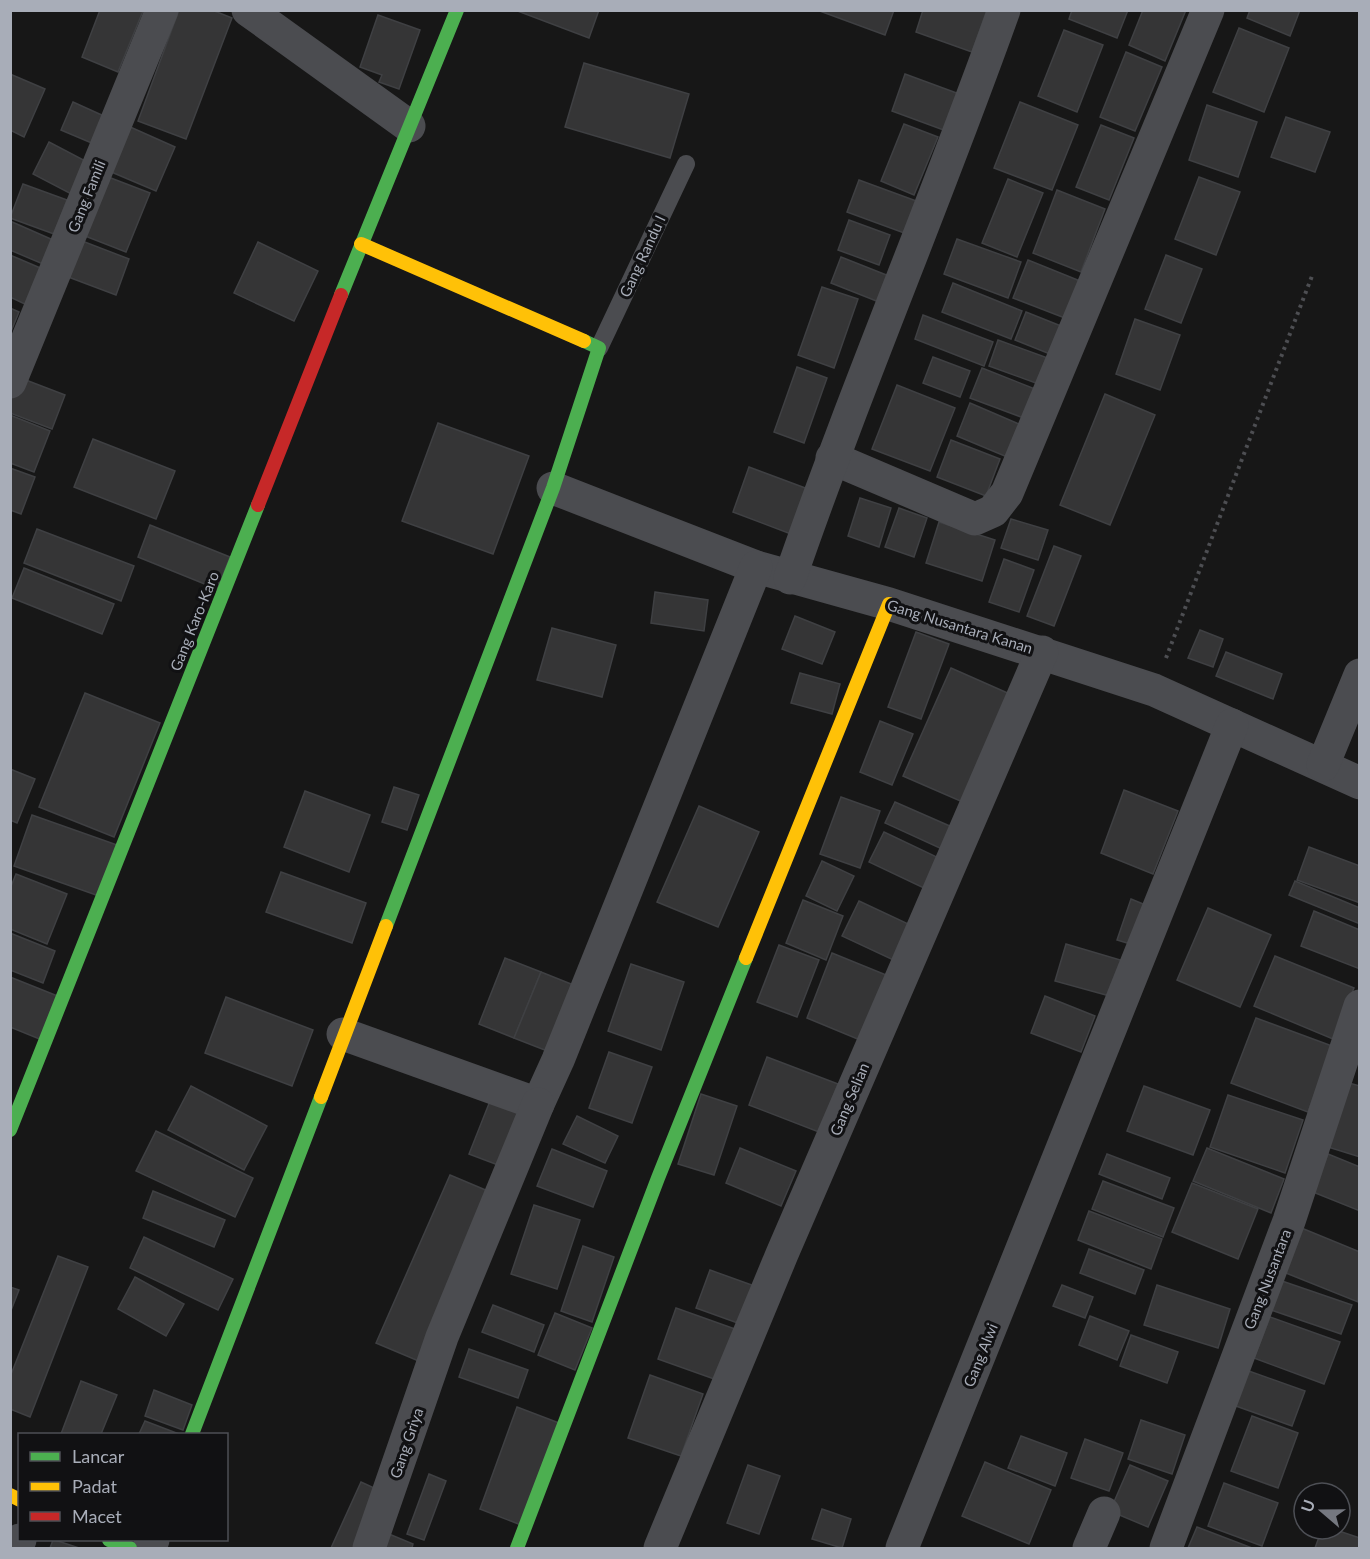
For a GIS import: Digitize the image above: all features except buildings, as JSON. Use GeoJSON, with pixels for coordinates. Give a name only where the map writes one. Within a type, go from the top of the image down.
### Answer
{"type":"FeatureCollection","features":[{"type":"Feature","properties":{"kind":"street","name":"Gang Famili"},"geometry":{"type":"LineString","coordinates":[[10,382],[162,10]]}},
{"type":"Feature","properties":{"kind":"street"},"geometry":{"type":"LineString","coordinates":[[248,10],[409,126]]}},
{"type":"Feature","properties":{"kind":"street","name":"Gang Karo-Karo"},"geometry":{"type":"LineString","coordinates":[[10,1130],[361,244],[457,10]]}},
{"type":"Feature","properties":{"kind":"street"},"geometry":{"type":"LineString","coordinates":[[790,578],[832,458],[964,121],[1004,10]]}},
{"type":"Feature","properties":{"kind":"street"},"geometry":{"type":"LineString","coordinates":[[832,458],[975,519],[993,511],[1006,493],[1208,10]]}},
{"type":"Feature","properties":{"kind":"street"},"geometry":{"type":"LineString","coordinates":[[192,1433],[553,488],[599,348],[361,244]]}},
{"type":"Feature","properties":{"kind":"street","name":"Gang Nusantara Kanan"},"geometry":{"type":"LineString","coordinates":[[553,488],[756,567],[889,604],[1154,690],[1359,783]]}},
{"type":"Feature","properties":{"kind":"street","name":"Gang Griya"},"geometry":{"type":"LineString","coordinates":[[369,1548],[442,1337],[558,1060],[756,567]]}},
{"type":"Feature","properties":{"kind":"street"},"geometry":{"type":"LineString","coordinates":[[517,1548],[663,1167],[889,604]]}},
{"type":"Feature","properties":{"kind":"street","name":"Gang Selian"},"geometry":{"type":"LineString","coordinates":[[660,1548],[787,1243],[1042,652]]}},
{"type":"Feature","properties":{"kind":"street"},"geometry":{"type":"LineString","coordinates":[[1323,765],[1359,675]]}},
{"type":"Feature","properties":{"kind":"street","name":"Gang Alwi"},"geometry":{"type":"LineString","coordinates":[[902,1548],[1232,725]]}},
{"type":"Feature","properties":{"kind":"street","name":"Gang Nusantara"},"geometry":{"type":"LineString","coordinates":[[1166,1548],[1289,1221],[1359,1006]]}},
{"type":"Feature","properties":{"kind":"street"},"geometry":{"type":"LineString","coordinates":[[344,1034],[538,1104]]}},
{"type":"Feature","properties":{"kind":"street"},"geometry":{"type":"LineString","coordinates":[[1089,1548],[1104,1513]]}},
{"type":"Feature","properties":{"kind":"street"},"geometry":{"type":"LineString","coordinates":[[114,1541],[130,1548]]}},
{"type":"Feature","properties":{"kind":"lane","name":"Gang Randu I"},"geometry":{"type":"LineString","coordinates":[[599,348],[686,164]]}},
{"type":"Feature","properties":{"kind":"path"},"geometry":{"type":"LineString","coordinates":[[1154,690],[1312,276]]}},
{"type":"Feature","properties":{"kind":"traffic: fast"},"geometry":{"type":"LineString","coordinates":[[341,295],[457,10]]}},
{"type":"Feature","properties":{"kind":"traffic: fast"},"geometry":{"type":"LineString","coordinates":[[386,926],[553,488],[599,348],[584,341]]}},
{"type":"Feature","properties":{"kind":"traffic: fast"},"geometry":{"type":"LineString","coordinates":[[10,1130],[258,505]]}},
{"type":"Feature","properties":{"kind":"traffic: fast"},"geometry":{"type":"LineString","coordinates":[[517,1548],[658,1178],[746,958]]}},
{"type":"Feature","properties":{"kind":"traffic: fast"},"geometry":{"type":"LineString","coordinates":[[192,1433],[321,1097]]}},
{"type":"Feature","properties":{"kind":"traffic: fast"},"geometry":{"type":"LineString","coordinates":[[112,1541],[130,1548]]}},
{"type":"Feature","properties":{"kind":"traffic: slow"},"geometry":{"type":"LineString","coordinates":[[361,244],[584,341]]}},
{"type":"Feature","properties":{"kind":"traffic: slow"},"geometry":{"type":"LineString","coordinates":[[746,958],[889,604]]}},
{"type":"Feature","properties":{"kind":"traffic: slow"},"geometry":{"type":"LineString","coordinates":[[321,1097],[386,926]]}},
{"type":"Feature","properties":{"kind":"traffic: slow"},"geometry":{"type":"LineString","coordinates":[[10,1495],[18,1499]]}},
{"type":"Feature","properties":{"kind":"traffic: jam"},"geometry":{"type":"LineString","coordinates":[[258,505],[341,295]]}}]}
